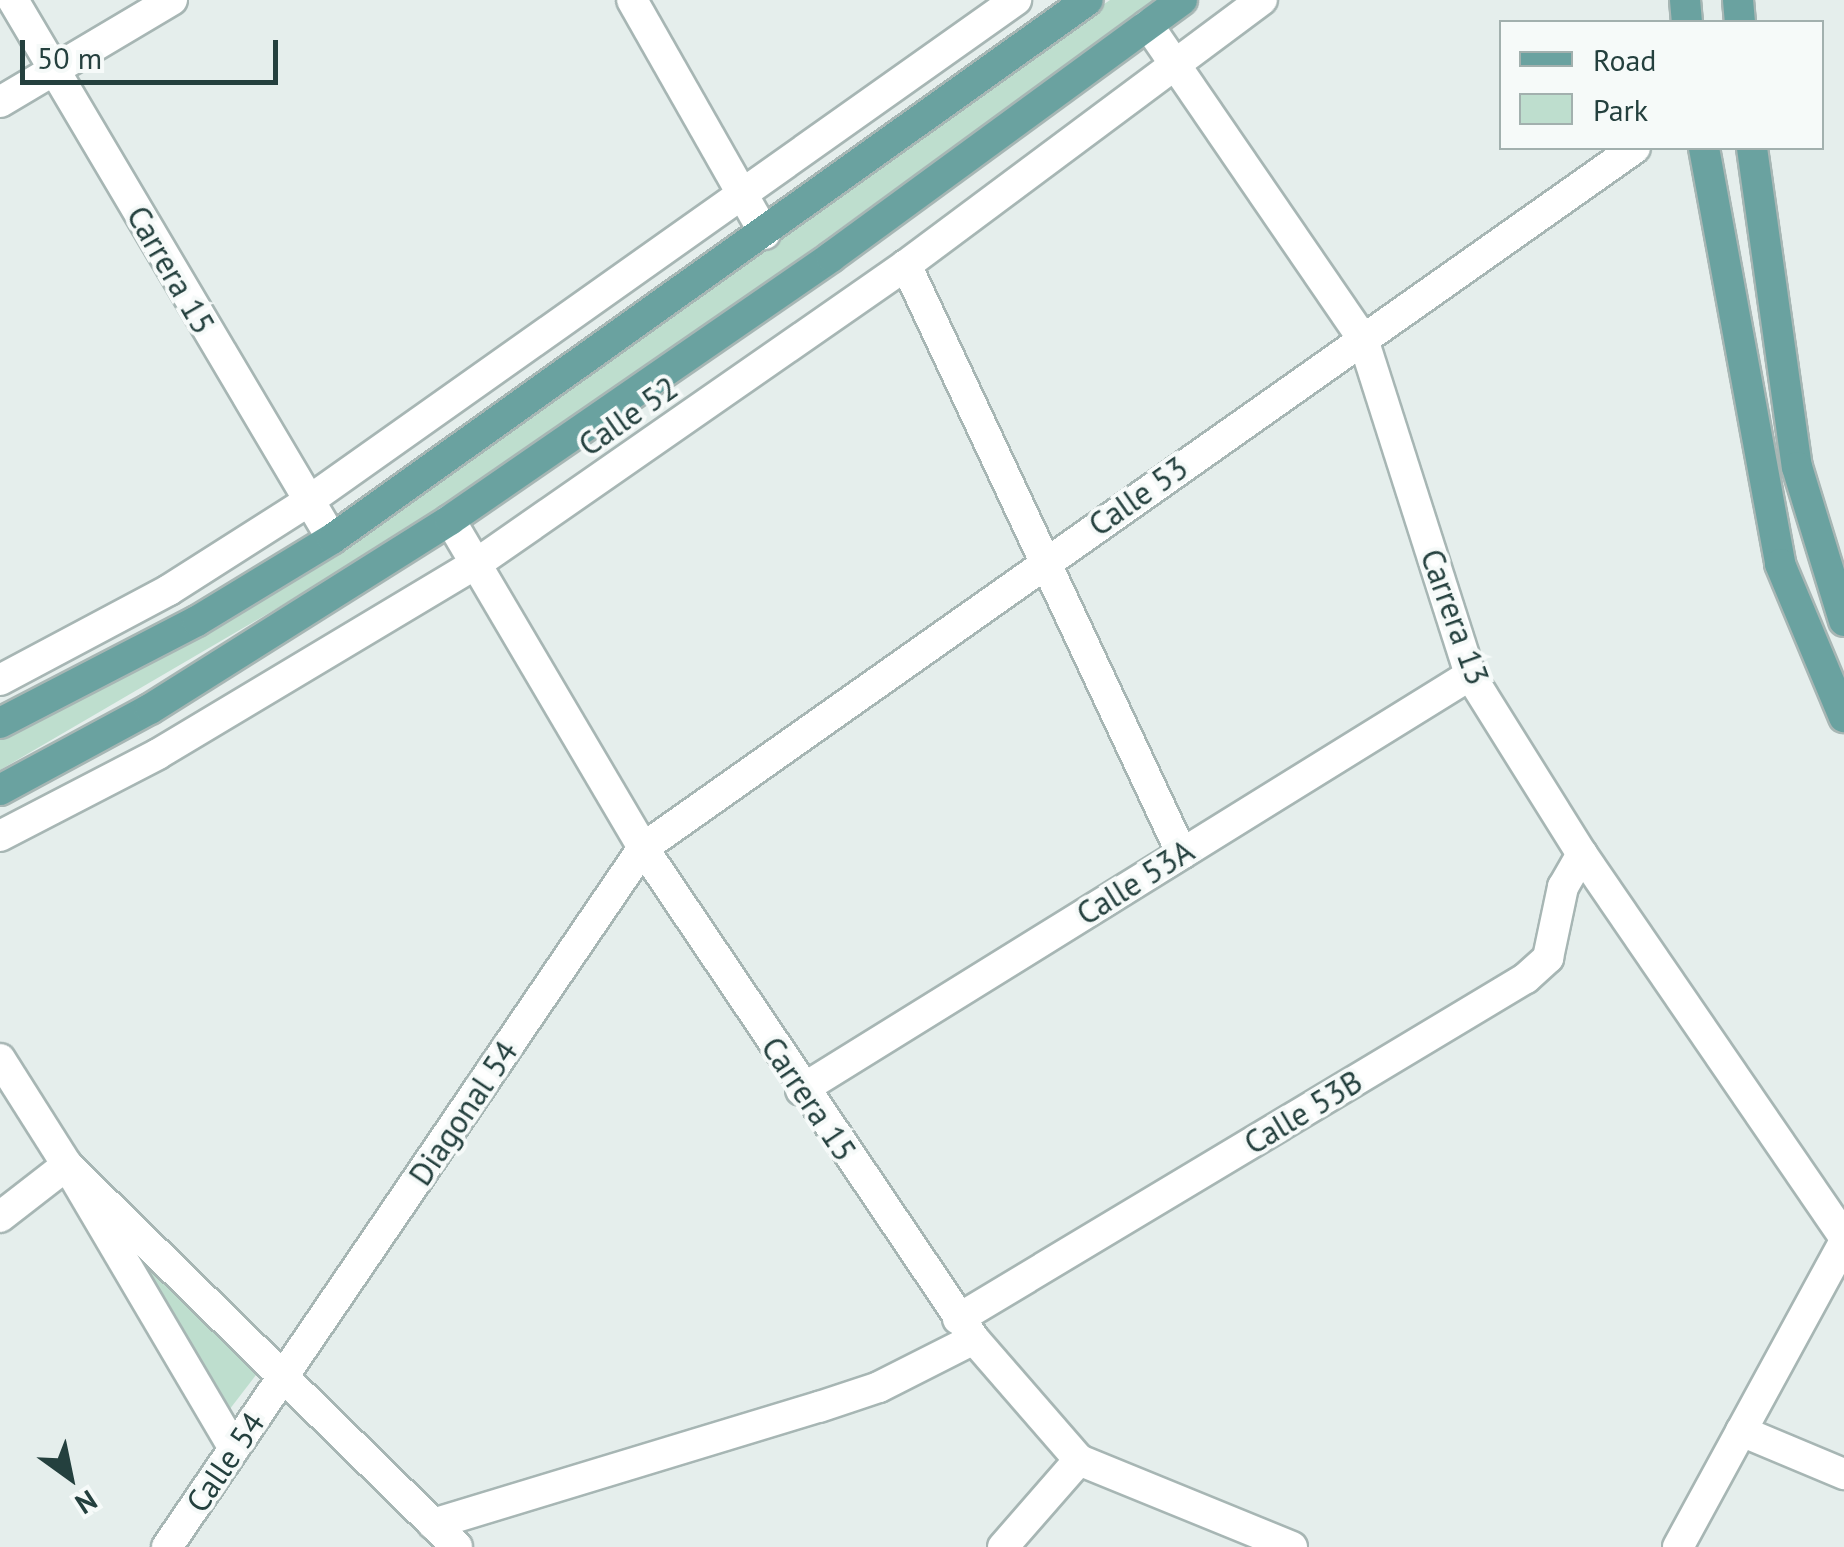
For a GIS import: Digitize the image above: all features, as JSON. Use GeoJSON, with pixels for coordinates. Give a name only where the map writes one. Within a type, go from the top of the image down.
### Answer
{"type":"FeatureCollection","features":[{"type":"Feature","properties":{"kind":"main road"},"geometry":{"type":"LineString","coordinates":[[0,723],[196,622],[332,539],[765,234],[1088,0]]}},
{"type":"Feature","properties":{"kind":"main road","name":"Calle 52"},"geometry":{"type":"LineString","coordinates":[[0,790],[150,708],[450,520],[831,257],[1182,0]]}},
{"type":"Feature","properties":{"kind":"main road"},"geometry":{"type":"LineString","coordinates":[[1704,150],[1780,564],[1844,716]]}},
{"type":"Feature","properties":{"kind":"main road"},"geometry":{"type":"LineString","coordinates":[[1752,150],[1797,467],[1844,621]]}},
{"type":"Feature","properties":{"kind":"street","name":"Carrera 15"},"geometry":{"type":"LineString","coordinates":[[13,0],[332,539]]}},
{"type":"Feature","properties":{"kind":"street"},"geometry":{"type":"LineString","coordinates":[[0,102],[172,0]]}},
{"type":"Feature","properties":{"kind":"street"},"geometry":{"type":"LineString","coordinates":[[632,0],[765,234]]}},
{"type":"Feature","properties":{"kind":"street"},"geometry":{"type":"LineString","coordinates":[[0,680],[169,590],[307,502],[1016,0]]}},
{"type":"Feature","properties":{"kind":"street","name":"Calle 52"},"geometry":{"type":"LineString","coordinates":[[0,836],[158,754],[476,564],[906,265],[1262,0]]}},
{"type":"Feature","properties":{"kind":"street","name":"Carrera 13"},"geometry":{"type":"LineString","coordinates":[[1148,25],[1362,338],[1470,674],[1582,854],[1844,1239]]}},
{"type":"Feature","properties":{"kind":"street","name":"Calle 53"},"geometry":{"type":"LineString","coordinates":[[643,848],[1633,150]]}},
{"type":"Feature","properties":{"kind":"street"},"geometry":{"type":"LineString","coordinates":[[906,265],[1182,854]]}},
{"type":"Feature","properties":{"kind":"street","name":"Carrera 15"},"geometry":{"type":"LineString","coordinates":[[450,520],[643,848],[801,1090],[966,1329],[1080,1460],[1292,1547]]}},
{"type":"Feature","properties":{"kind":"street","name":"Calle 53A"},"geometry":{"type":"LineString","coordinates":[[801,1090],[1470,674]]}},
{"type":"Feature","properties":{"kind":"street","name":"Diagonal 54"},"geometry":{"type":"LineString","coordinates":[[282,1378],[643,848]]}},
{"type":"Feature","properties":{"kind":"street","name":"Calle 53B"},"geometry":{"type":"LineString","coordinates":[[433,1524],[879,1387],[1526,978],[1548,958],[1563,886],[1582,854]]}},
{"type":"Feature","properties":{"kind":"street"},"geometry":{"type":"LineString","coordinates":[[0,1058],[234,1448]]}},
{"type":"Feature","properties":{"kind":"street"},"geometry":{"type":"LineString","coordinates":[[67,1165],[457,1547]]}},
{"type":"Feature","properties":{"kind":"street"},"geometry":{"type":"LineString","coordinates":[[0,1217],[67,1165]]}},
{"type":"Feature","properties":{"kind":"street"},"geometry":{"type":"LineString","coordinates":[[1678,1547],[1844,1239]]}},
{"type":"Feature","properties":{"kind":"street","name":"Calle 54"},"geometry":{"type":"LineString","coordinates":[[167,1547],[282,1378]]}},
{"type":"Feature","properties":{"kind":"street"},"geometry":{"type":"LineString","coordinates":[[1741,1431],[1844,1474]]}},
{"type":"Feature","properties":{"kind":"street"},"geometry":{"type":"LineString","coordinates":[[1003,1547],[1080,1460]]}},
{"type":"Feature","properties":{"kind":"green space"},"geometry":{"type":"Polygon","coordinates":[[[1110,0],[1156,0],[476,492],[0,770],[0,733],[142,664],[1110,0]]]}},
{"type":"Feature","properties":{"kind":"green space"},"geometry":{"type":"Polygon","coordinates":[[[129,1248],[256,1375],[226,1414],[129,1248]]]}}]}
